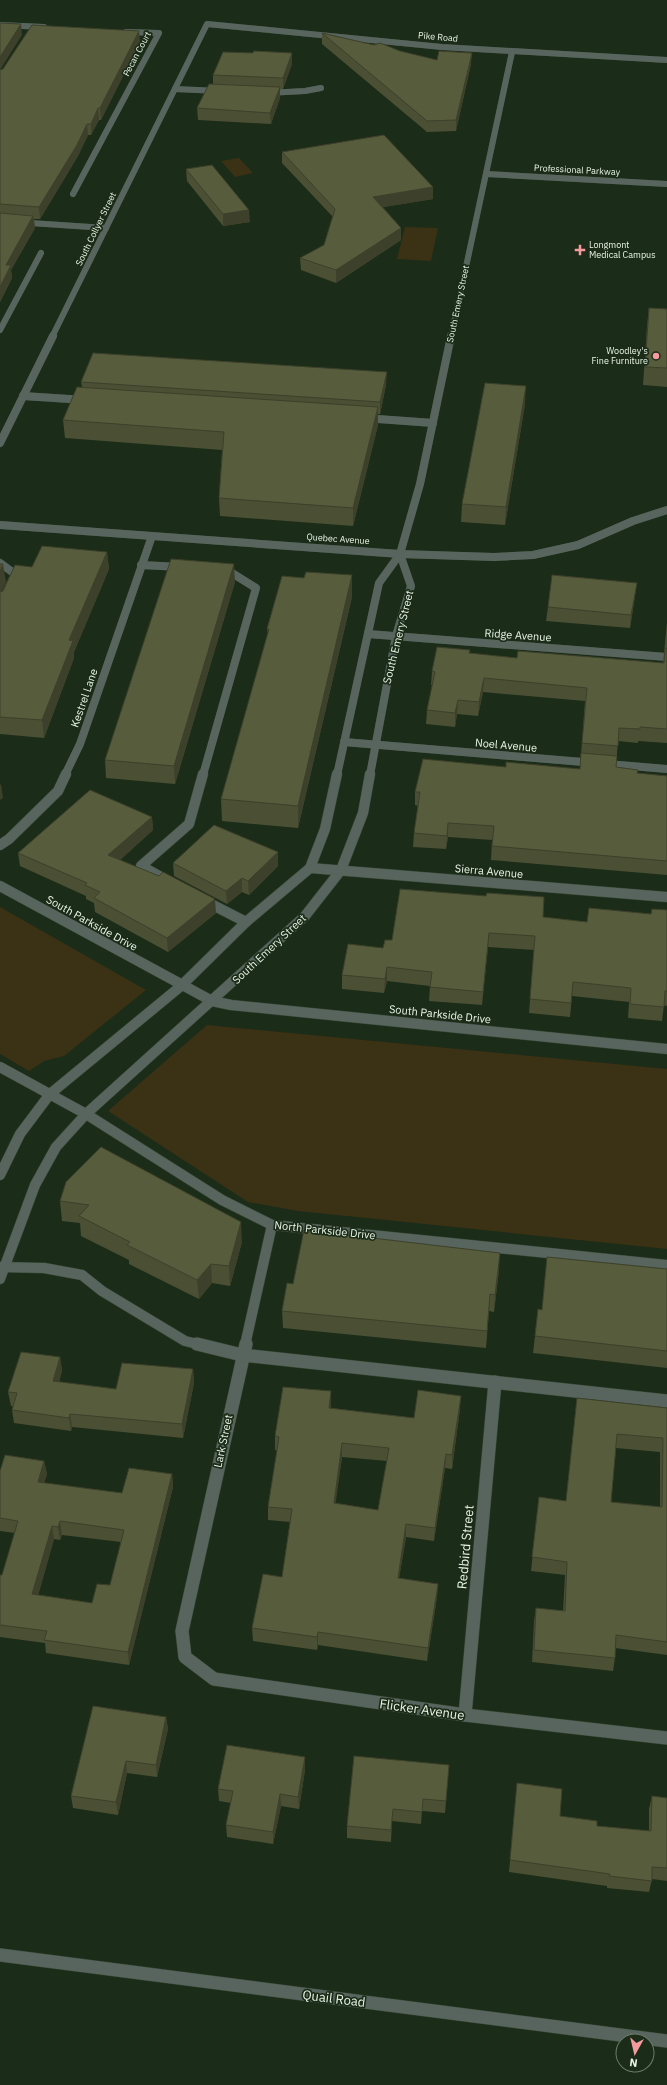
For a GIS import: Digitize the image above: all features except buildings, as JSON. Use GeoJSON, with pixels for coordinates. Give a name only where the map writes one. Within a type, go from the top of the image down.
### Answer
{"type":"FeatureCollection","features":[{"type":"Feature","properties":{"kind":"street","name":"Pike Road"},"geometry":{"type":"LineString","coordinates":[[207,24],[258,26],[408,44],[512,52],[667,60]]}},
{"type":"Feature","properties":{"kind":"street","name":"South Collyer Street"},"geometry":{"type":"LineString","coordinates":[[0,443],[207,24]]}},
{"type":"Feature","properties":{"kind":"street"},"geometry":{"type":"LineString","coordinates":[[0,25],[49,28]]}},
{"type":"Feature","properties":{"kind":"street"},"geometry":{"type":"LineString","coordinates":[[29,33],[33,27]]}},
{"type":"Feature","properties":{"kind":"street","name":"Pecan Court"},"geometry":{"type":"LineString","coordinates":[[73,194],[159,33],[120,31]]}},
{"type":"Feature","properties":{"kind":"street","name":"South Emery Street"},"geometry":{"type":"LineString","coordinates":[[0,1175],[20,1134],[50,1094],[246,922],[310,868],[325,830],[378,583],[400,554],[420,484],[512,52]]}},
{"type":"Feature","properties":{"kind":"street"},"geometry":{"type":"LineString","coordinates":[[259,93],[281,94],[321,88]]}},
{"type":"Feature","properties":{"kind":"street"},"geometry":{"type":"LineString","coordinates":[[175,89],[229,91]]}},
{"type":"Feature","properties":{"kind":"street","name":"Professional Parkway"},"geometry":{"type":"LineString","coordinates":[[486,174],[667,184]]}},
{"type":"Feature","properties":{"kind":"street"},"geometry":{"type":"LineString","coordinates":[[0,221],[106,228]]}},
{"type":"Feature","properties":{"kind":"street"},"geometry":{"type":"LineString","coordinates":[[0,330],[41,253]]}},
{"type":"Feature","properties":{"kind":"street"},"geometry":{"type":"LineString","coordinates":[[23,396],[91,401]]}},
{"type":"Feature","properties":{"kind":"street"},"geometry":{"type":"LineString","coordinates":[[353,418],[433,423]]}},
{"type":"Feature","properties":{"kind":"street","name":"Quebec Avenue"},"geometry":{"type":"LineString","coordinates":[[0,525],[400,554],[494,558],[533,554],[578,545],[633,521],[667,510]]}},
{"type":"Feature","properties":{"kind":"street","name":"Kestrel Lane"},"geometry":{"type":"LineString","coordinates":[[0,845],[58,791],[80,744],[152,536]]}},
{"type":"Feature","properties":{"kind":"street","name":"South Emery Street"},"geometry":{"type":"LineString","coordinates":[[0,1279],[2,1267],[35,1185],[56,1147],[86,1114],[212,1002],[305,916],[341,870],[363,813],[374,744],[396,636],[411,586],[400,554]]}},
{"type":"Feature","properties":{"kind":"street"},"geometry":{"type":"LineString","coordinates":[[0,563],[15,574],[0,606]]}},
{"type":"Feature","properties":{"kind":"street"},"geometry":{"type":"LineString","coordinates":[[141,565],[188,568]]}},
{"type":"Feature","properties":{"kind":"street"},"geometry":{"type":"LineString","coordinates":[[182,888],[141,866],[189,824],[256,588],[227,570],[212,569]]}},
{"type":"Feature","properties":{"kind":"street","name":"Ridge Avenue"},"geometry":{"type":"LineString","coordinates":[[368,634],[667,657]]}},
{"type":"Feature","properties":{"kind":"street","name":"Noel Avenue"},"geometry":{"type":"LineString","coordinates":[[344,742],[667,769]]}},
{"type":"Feature","properties":{"kind":"street","name":"Sierra Avenue"},"geometry":{"type":"LineString","coordinates":[[310,868],[667,897]]}},
{"type":"Feature","properties":{"kind":"street","name":"South Parkside Drive"},"geometry":{"type":"LineString","coordinates":[[0,886],[212,1002],[231,1006],[667,1050]]}},
{"type":"Feature","properties":{"kind":"street"},"geometry":{"type":"LineString","coordinates":[[195,895],[246,922]]}},
{"type":"Feature","properties":{"kind":"street","name":"North Parkside Drive"},"geometry":{"type":"LineString","coordinates":[[0,1067],[86,1114],[222,1200],[272,1225],[667,1265]]}},
{"type":"Feature","properties":{"kind":"street","name":"Lark Street"},"geometry":{"type":"LineString","coordinates":[[185,1657],[182,1631],[272,1225]]}},
{"type":"Feature","properties":{"kind":"street"},"geometry":{"type":"LineString","coordinates":[[2,1267],[44,1268],[82,1275],[102,1291],[185,1341],[242,1355],[667,1401]]}},
{"type":"Feature","properties":{"kind":"street","name":"Redbird Street"},"geometry":{"type":"LineString","coordinates":[[465,1715],[495,1382]]}},
{"type":"Feature","properties":{"kind":"street","name":"Flicker Avenue"},"geometry":{"type":"LineString","coordinates":[[185,1657],[214,1679],[465,1715],[667,1738]]}},
{"type":"Feature","properties":{"kind":"street","name":"Quail Road"},"geometry":{"type":"LineString","coordinates":[[0,1955],[667,2041]]}},
{"type":"Feature","properties":{"kind":"shaded area"},"geometry":{"type":"Polygon","coordinates":[[[239,158],[253,173],[235,177],[221,161],[239,158]]]}},
{"type":"Feature","properties":{"kind":"shaded area"},"geometry":{"type":"Polygon","coordinates":[[[405,227],[438,228],[431,261],[397,259],[405,227]]]}},
{"type":"Feature","properties":{"kind":"shaded area"},"geometry":{"type":"Polygon","coordinates":[[[0,907],[146,990],[64,1056],[44,1061],[29,1071],[0,1054],[0,907]]]}},
{"type":"Feature","properties":{"kind":"shaded area"},"geometry":{"type":"Polygon","coordinates":[[[207,1025],[667,1069],[667,1249],[298,1211],[248,1202],[108,1111],[207,1025]]]}},
{"type":"Feature","properties":{"kind":"place","name":"Longmont Medical Campus"},"geometry":{"type":"Point","coordinates":[580,250]}},
{"type":"Feature","properties":{"kind":"place","name":"Woodley's Fine Furniture"},"geometry":{"type":"Point","coordinates":[656,356]}}]}
